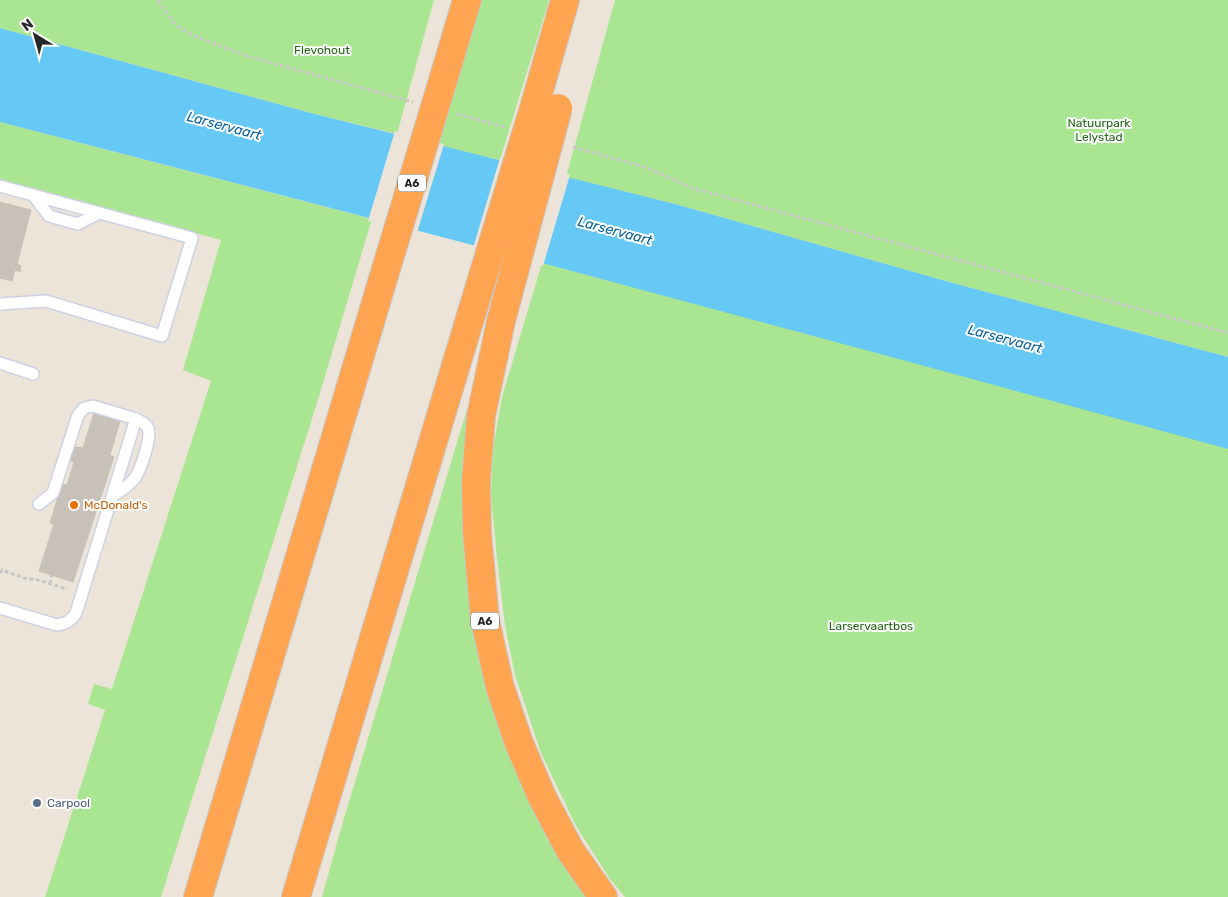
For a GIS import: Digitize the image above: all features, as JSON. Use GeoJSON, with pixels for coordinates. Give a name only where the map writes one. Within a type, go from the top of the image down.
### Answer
{"type":"FeatureCollection","features":[{"type":"Feature","properties":{"kind":"highway","name":"A6"},"geometry":{"type":"LineString","coordinates":[[198,897],[467,0]]}},
{"type":"Feature","properties":{"kind":"highway","name":"A6"},"geometry":{"type":"LineString","coordinates":[[566,0],[552,44],[547,105],[481,416],[476,480],[477,532],[485,620],[500,686],[518,743],[542,797],[570,850],[603,897]]}},
{"type":"Feature","properties":{"kind":"highway","name":"A6"},"geometry":{"type":"LineString","coordinates":[[296,897],[472,312],[547,105]]}},
{"type":"Feature","properties":{"kind":"lane"},"geometry":{"type":"LineString","coordinates":[[0,186],[192,238],[162,336],[46,301],[0,304]]}},
{"type":"Feature","properties":{"kind":"lane"},"geometry":{"type":"LineString","coordinates":[[0,363],[33,374]]}},
{"type":"Feature","properties":{"kind":"lane"},"geometry":{"type":"LineString","coordinates":[[39,504],[53,493],[77,418],[84,408],[90,406],[136,419],[144,423],[149,429],[146,451],[137,475],[113,496]]}},
{"type":"Feature","properties":{"kind":"lane"},"geometry":{"type":"LineString","coordinates":[[0,608],[57,625],[66,623],[74,617],[136,419]]}},
{"type":"Feature","properties":{"kind":"path"},"geometry":{"type":"LineString","coordinates":[[158,0],[176,25],[192,35],[247,56],[419,104]]}},
{"type":"Feature","properties":{"kind":"path"},"geometry":{"type":"LineString","coordinates":[[448,112],[506,128]]}},
{"type":"Feature","properties":{"kind":"path"},"geometry":{"type":"LineString","coordinates":[[571,146],[648,168],[692,188],[1228,333]]}},
{"type":"Feature","properties":{"kind":"path"},"geometry":{"type":"LineString","coordinates":[[0,573],[2,570],[68,590]]}},
{"type":"Feature","properties":{"kind":"path"},"geometry":{"type":"LineString","coordinates":[[50,584],[52,575]]}},
{"type":"Feature","properties":{"kind":"green space","name":"Flevohout"},"geometry":{"type":"Polygon","coordinates":[[[0,0],[434,0],[397,134],[311,113],[0,28],[0,0]]]}},
{"type":"Feature","properties":{"kind":"green space"},"geometry":{"type":"Polygon","coordinates":[[[482,0],[549,0],[500,160],[432,144],[467,49],[482,0]]]}},
{"type":"Feature","properties":{"kind":"green space","name":"Natuurpark Lelystad"},"geometry":{"type":"Polygon","coordinates":[[[615,0],[1228,0],[1228,357],[942,280],[675,204],[566,177],[615,0]]]}},
{"type":"Feature","properties":{"kind":"green space"},"geometry":{"type":"Polygon","coordinates":[[[0,122],[372,219],[317,403],[161,897],[45,897],[105,710],[88,704],[94,684],[112,689],[211,381],[183,370],[221,240],[0,181],[0,122]]]}},
{"type":"Feature","properties":{"kind":"green space","name":"Larservaartbos"},"geometry":{"type":"Polygon","coordinates":[[[542,263],[1228,442],[1228,897],[625,897],[610,879],[576,826],[541,753],[515,675],[505,625],[491,495],[493,449],[502,397],[542,263]]]}},
{"type":"Feature","properties":{"kind":"green space"},"geometry":{"type":"Polygon","coordinates":[[[471,396],[462,490],[466,567],[474,632],[590,897],[322,897],[342,825],[471,396]]]}},
{"type":"Feature","properties":{"kind":"water","name":"Larservaart"},"geometry":{"type":"Polygon","coordinates":[[[0,28],[311,113],[675,204],[942,280],[1228,357],[1228,449],[542,263],[0,122],[0,28]]]}},
{"type":"Feature","properties":{"kind":"pier"},"geometry":{"type":"Polygon","coordinates":[[[395,131],[444,144],[417,233],[368,221],[395,131]]]}},
{"type":"Feature","properties":{"kind":"pier"},"geometry":{"type":"Polygon","coordinates":[[[500,158],[570,175],[543,266],[473,248],[500,158]]]}},
{"type":"Feature","properties":{"kind":"building"},"geometry":{"type":"Polygon","coordinates":[[[0,202],[31,210],[17,264],[21,266],[20,272],[15,270],[12,281],[0,278],[0,202]]]}},
{"type":"Feature","properties":{"kind":"building"},"geometry":{"type":"Polygon","coordinates":[[[94,413],[120,421],[110,455],[114,457],[73,582],[39,571],[54,524],[50,523],[62,484],[67,485],[74,462],[70,461],[74,447],[83,448],[94,413]]]}},
{"type":"Feature","properties":{"kind":"place","name":"McDonald's"},"geometry":{"type":"Point","coordinates":[74,505]}},
{"type":"Feature","properties":{"kind":"place","name":"Carpool"},"geometry":{"type":"Point","coordinates":[37,803]}}]}
